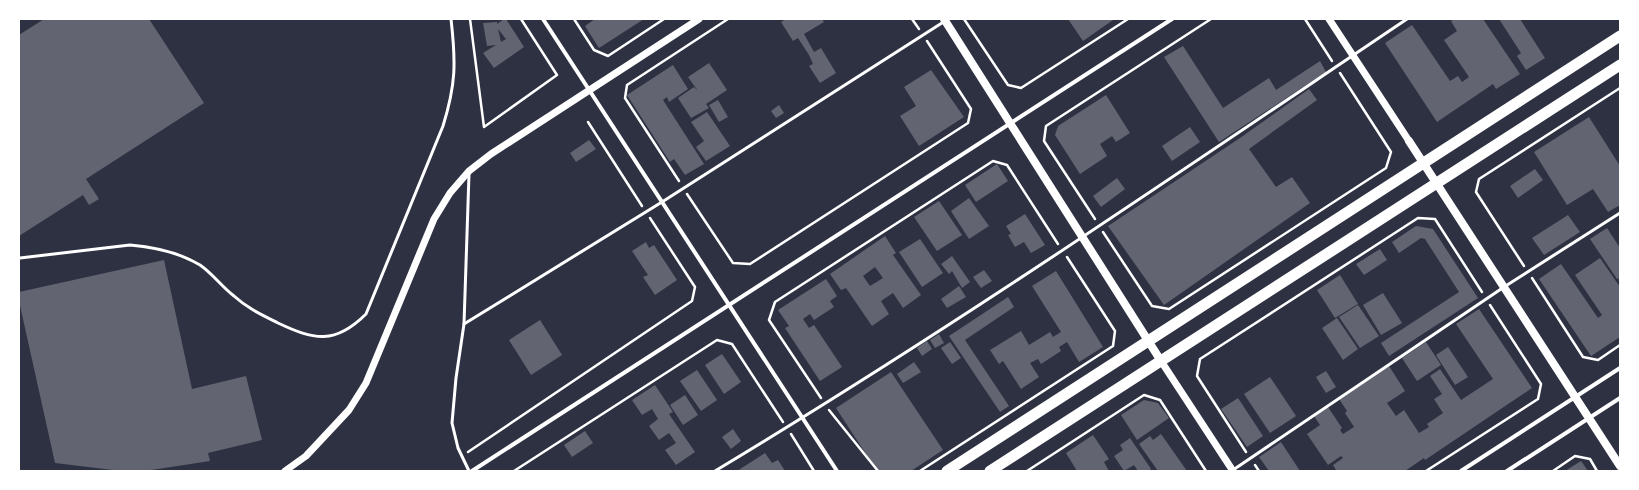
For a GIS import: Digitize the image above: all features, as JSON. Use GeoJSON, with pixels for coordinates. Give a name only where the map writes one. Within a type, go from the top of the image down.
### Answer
{"type":"FeatureCollection","features":[{"type":"Feature","properties":{"kind":"highway"},"geometry":{"type":"LineString","coordinates":[[947,471],[1620,36]]}},
{"type":"Feature","properties":{"kind":"highway"},"geometry":{"type":"LineString","coordinates":[[990,471],[1620,65]]}},
{"type":"Feature","properties":{"kind":"main road"},"geometry":{"type":"LineString","coordinates":[[946,20],[1010,124],[1162,361]]}},
{"type":"Feature","properties":{"kind":"main road"},"geometry":{"type":"LineString","coordinates":[[1409,141],[1620,466]]}},
{"type":"Feature","properties":{"kind":"street"},"geometry":{"type":"LineString","coordinates":[[543,19],[837,471]]}},
{"type":"Feature","properties":{"kind":"street"},"geometry":{"type":"LineString","coordinates":[[285,471],[306,456],[328,433],[349,410],[366,383],[434,219],[450,193],[469,170],[491,154],[699,19]]}},
{"type":"Feature","properties":{"kind":"street"},"geometry":{"type":"LineString","coordinates":[[470,471],[1172,19]]}},
{"type":"Feature","properties":{"kind":"street"},"geometry":{"type":"LineString","coordinates":[[1329,19],[1409,141]]}},
{"type":"Feature","properties":{"kind":"street"},"geometry":{"type":"LineString","coordinates":[[1162,361],[1232,471]]}},
{"type":"Feature","properties":{"kind":"street"},"geometry":{"type":"LineString","coordinates":[[1461,471],[1620,368]]}},
{"type":"Feature","properties":{"kind":"street"},"geometry":{"type":"LineString","coordinates":[[1507,471],[1620,398]]}},
{"type":"Feature","properties":{"kind":"lane"},"geometry":{"type":"LineString","coordinates":[[20,258],[130,245],[145,246],[179,256],[200,265],[249,308],[302,334],[323,337],[342,333],[350,329],[366,314],[443,126],[452,97],[455,74],[455,53],[451,19]]}},
{"type":"Feature","properties":{"kind":"lane"},"geometry":{"type":"LineString","coordinates":[[715,471],[803,418],[1083,237],[1407,19]]}},
{"type":"Feature","properties":{"kind":"lane"},"geometry":{"type":"LineString","coordinates":[[464,324],[662,202],[946,20]]}},
{"type":"Feature","properties":{"kind":"lane"},"geometry":{"type":"LineString","coordinates":[[469,170],[464,324],[456,378],[452,423],[458,448],[470,471]]}},
{"type":"Feature","properties":{"kind":"lane"},"geometry":{"type":"LineString","coordinates":[[1232,471],[1504,287],[1620,213]]}},
{"type":"Feature","properties":{"kind":"path"},"geometry":{"type":"LineString","coordinates":[[470,19],[484,126],[557,75],[521,19]]}},
{"type":"Feature","properties":{"kind":"path"},"geometry":{"type":"LineString","coordinates":[[574,19],[594,50],[608,56],[664,19]]}},
{"type":"Feature","properties":{"kind":"path"},"geometry":{"type":"LineString","coordinates":[[728,19],[627,84],[625,98],[732,263],[750,264],[968,122],[971,109],[912,19]]}},
{"type":"Feature","properties":{"kind":"path"},"geometry":{"type":"LineString","coordinates":[[964,19],[1008,85],[1021,88],[1128,19]]}},
{"type":"Feature","properties":{"kind":"path"},"geometry":{"type":"LineString","coordinates":[[1211,19],[1046,126],[1044,141],[1152,306],[1169,310],[1386,168],[1391,152],[1305,19]]}},
{"type":"Feature","properties":{"kind":"path"},"geometry":{"type":"LineString","coordinates":[[1620,88],[1479,179],[1476,192],[1583,357],[1598,360],[1620,345]]}},
{"type":"Feature","properties":{"kind":"path"},"geometry":{"type":"LineString","coordinates":[[462,455],[692,302],[695,288],[588,122]]}},
{"type":"Feature","properties":{"kind":"path"},"geometry":{"type":"LineString","coordinates":[[1259,471],[1196,376],[1200,359],[1418,218],[1435,219],[1542,384],[1538,399],[1426,471]]}},
{"type":"Feature","properties":{"kind":"path"},"geometry":{"type":"LineString","coordinates":[[514,471],[717,340],[732,344],[814,471]]}},
{"type":"Feature","properties":{"kind":"path"},"geometry":{"type":"LineString","coordinates":[[1028,471],[1144,396],[1160,400],[1206,471]]}},
{"type":"Feature","properties":{"kind":"path"},"geometry":{"type":"LineString","coordinates":[[1553,471],[1575,456],[1590,459],[1598,471]]}},
{"type":"Feature","properties":{"kind":"building"},"geometry":{"type":"Polygon","coordinates":[[[44,19],[149,19],[204,103],[86,179],[99,199],[89,205],[83,195],[19,236],[19,35],[44,19]]]}},
{"type":"Feature","properties":{"kind":"building"},"geometry":{"type":"Polygon","coordinates":[[[506,19],[524,47],[494,68],[483,53],[496,45],[487,46],[483,23],[497,22],[497,24],[506,19]],[[498,29],[501,42],[506,39],[498,29]]]}},
{"type":"Feature","properties":{"kind":"building"},"geometry":{"type":"Polygon","coordinates":[[[595,19],[644,19],[599,48],[585,26],[595,19]]]}},
{"type":"Feature","properties":{"kind":"building"},"geometry":{"type":"Polygon","coordinates":[[[786,19],[822,19],[824,22],[804,34],[814,52],[821,48],[836,73],[820,83],[809,66],[813,64],[809,55],[798,38],[793,41],[781,22],[786,19]]]}},
{"type":"Feature","properties":{"kind":"building"},"geometry":{"type":"Polygon","coordinates":[[[1068,19],[1112,19],[1113,20],[1083,41],[1068,19]]]}},
{"type":"Feature","properties":{"kind":"building"},"geometry":{"type":"Polygon","coordinates":[[[1454,19],[1483,19],[1520,74],[1496,89],[1493,84],[1437,122],[1385,43],[1412,25],[1450,81],[1458,76],[1462,82],[1469,77],[1444,40],[1457,31],[1451,21],[1454,19]]]}},
{"type":"Feature","properties":{"kind":"building"},"geometry":{"type":"Polygon","coordinates":[[[1499,19],[1520,19],[1545,58],[1526,70],[1517,56],[1521,53],[1499,19]]]}},
{"type":"Feature","properties":{"kind":"building"},"geometry":{"type":"Polygon","coordinates":[[[1183,46],[1223,108],[1269,78],[1276,90],[1320,61],[1326,72],[1219,142],[1164,57],[1183,46]]]}},
{"type":"Feature","properties":{"kind":"building"},"geometry":{"type":"Polygon","coordinates":[[[709,63],[727,90],[706,104],[709,108],[691,118],[678,98],[694,87],[698,91],[688,77],[709,63]]]}},
{"type":"Feature","properties":{"kind":"building"},"geometry":{"type":"Polygon","coordinates":[[[673,65],[688,89],[669,102],[667,97],[663,100],[704,164],[685,175],[674,159],[670,162],[627,95],[673,65]]]}},
{"type":"Feature","properties":{"kind":"building"},"geometry":{"type":"Polygon","coordinates":[[[931,70],[964,117],[919,146],[900,116],[916,106],[904,87],[931,70]]]}},
{"type":"Feature","properties":{"kind":"building"},"geometry":{"type":"Polygon","coordinates":[[[1309,89],[1317,100],[1249,149],[1276,187],[1292,177],[1310,203],[1164,305],[1108,226],[1240,138],[1309,89]]]}},
{"type":"Feature","properties":{"kind":"building"},"geometry":{"type":"Polygon","coordinates":[[[1106,95],[1130,133],[1116,142],[1112,136],[1100,144],[1107,156],[1080,174],[1055,135],[1058,126],[1106,95]]]}},
{"type":"Feature","properties":{"kind":"building"},"geometry":{"type":"Polygon","coordinates":[[[718,100],[728,117],[719,122],[709,105],[718,100]]]}},
{"type":"Feature","properties":{"kind":"building"},"geometry":{"type":"Polygon","coordinates":[[[779,105],[784,113],[776,118],[771,111],[779,105]]]}},
{"type":"Feature","properties":{"kind":"building"},"geometry":{"type":"Polygon","coordinates":[[[707,112],[730,146],[706,161],[696,147],[704,141],[691,122],[707,112]]]}},
{"type":"Feature","properties":{"kind":"building"},"geometry":{"type":"Polygon","coordinates":[[[1589,117],[1620,166],[1620,205],[1608,212],[1593,189],[1567,205],[1534,152],[1589,117]]]}},
{"type":"Feature","properties":{"kind":"building"},"geometry":{"type":"Polygon","coordinates":[[[1190,127],[1200,142],[1172,161],[1162,146],[1190,127]]]}},
{"type":"Feature","properties":{"kind":"building"},"geometry":{"type":"Polygon","coordinates":[[[589,140],[596,149],[576,162],[570,153],[589,140]]]}},
{"type":"Feature","properties":{"kind":"building"},"geometry":{"type":"Polygon","coordinates":[[[997,164],[1008,181],[976,202],[965,185],[997,164]]]}},
{"type":"Feature","properties":{"kind":"building"},"geometry":{"type":"Polygon","coordinates":[[[1535,169],[1543,180],[1518,198],[1510,186],[1535,169]]]}},
{"type":"Feature","properties":{"kind":"building"},"geometry":{"type":"Polygon","coordinates":[[[1117,178],[1125,189],[1101,207],[1093,196],[1117,178]]]}},
{"type":"Feature","properties":{"kind":"building"},"geometry":{"type":"Polygon","coordinates":[[[969,198],[989,226],[969,239],[951,211],[969,198]]]}},
{"type":"Feature","properties":{"kind":"building"},"geometry":{"type":"Polygon","coordinates":[[[939,201],[962,235],[937,251],[914,217],[939,201]]]}},
{"type":"Feature","properties":{"kind":"building"},"geometry":{"type":"Polygon","coordinates":[[[1025,214],[1045,245],[1031,253],[1024,242],[1015,247],[1008,235],[1011,234],[1006,226],[1025,214]]]}},
{"type":"Feature","properties":{"kind":"building"},"geometry":{"type":"Polygon","coordinates":[[[1568,215],[1580,232],[1544,255],[1532,238],[1568,215]]]}},
{"type":"Feature","properties":{"kind":"building"},"geometry":{"type":"Polygon","coordinates":[[[1416,226],[1433,229],[1478,298],[1389,356],[1381,343],[1459,292],[1425,239],[1421,238],[1399,253],[1392,242],[1416,226]]]}},
{"type":"Feature","properties":{"kind":"building"},"geometry":{"type":"Polygon","coordinates":[[[1607,228],[1620,248],[1620,278],[1617,279],[1590,239],[1607,228]]]}},
{"type":"Feature","properties":{"kind":"building"},"geometry":{"type":"Polygon","coordinates":[[[885,236],[896,253],[893,255],[921,295],[903,308],[893,293],[881,301],[889,314],[872,326],[846,288],[841,290],[830,274],[885,236]],[[875,267],[863,276],[870,286],[883,278],[875,267]]]}},
{"type":"Feature","properties":{"kind":"building"},"geometry":{"type":"Polygon","coordinates":[[[920,239],[943,273],[922,287],[899,252],[920,239]]]}},
{"type":"Feature","properties":{"kind":"building"},"geometry":{"type":"Polygon","coordinates":[[[646,242],[649,248],[654,245],[677,280],[655,295],[643,277],[648,275],[632,251],[646,242]]]}},
{"type":"Feature","properties":{"kind":"building"},"geometry":{"type":"Polygon","coordinates":[[[1380,249],[1387,260],[1364,275],[1356,264],[1380,249]]]}},
{"type":"Feature","properties":{"kind":"building"},"geometry":{"type":"Polygon","coordinates":[[[952,256],[970,282],[962,288],[952,271],[949,274],[941,264],[952,256]]]}},
{"type":"Feature","properties":{"kind":"building"},"geometry":{"type":"Polygon","coordinates":[[[1600,258],[1620,287],[1620,337],[1591,356],[1539,279],[1561,264],[1598,318],[1602,315],[1575,275],[1600,258]]]}},
{"type":"Feature","properties":{"kind":"building"},"geometry":{"type":"Polygon","coordinates":[[[164,260],[192,389],[246,376],[262,440],[208,453],[210,461],[145,471],[121,471],[55,463],[19,301],[19,292],[164,260]]]}},
{"type":"Feature","properties":{"kind":"building"},"geometry":{"type":"Polygon","coordinates":[[[984,270],[992,281],[981,288],[973,277],[984,270]]]}},
{"type":"Feature","properties":{"kind":"building"},"geometry":{"type":"Polygon","coordinates":[[[1056,271],[1103,347],[1079,362],[1067,342],[1059,347],[1061,351],[1041,364],[1038,359],[1030,363],[1039,377],[1021,389],[1003,361],[999,364],[990,350],[1021,331],[1029,345],[1050,332],[1053,337],[1061,332],[1032,286],[1056,271]]]}},
{"type":"Feature","properties":{"kind":"building"},"geometry":{"type":"Polygon","coordinates":[[[1340,275],[1358,304],[1335,318],[1317,290],[1340,275]]]}},
{"type":"Feature","properties":{"kind":"building"},"geometry":{"type":"Polygon","coordinates":[[[826,279],[837,296],[830,301],[834,307],[814,320],[810,314],[803,319],[809,328],[814,325],[842,367],[820,381],[785,328],[789,326],[778,310],[826,279]]]}},
{"type":"Feature","properties":{"kind":"building"},"geometry":{"type":"Polygon","coordinates":[[[959,286],[966,297],[947,308],[941,299],[959,286]]]}},
{"type":"Feature","properties":{"kind":"building"},"geometry":{"type":"Polygon","coordinates":[[[1383,293],[1402,323],[1381,335],[1363,305],[1383,293]]]}},
{"type":"Feature","properties":{"kind":"building"},"geometry":{"type":"Polygon","coordinates":[[[1008,297],[1014,307],[965,340],[1009,406],[1000,412],[949,336],[1008,297]]]}},
{"type":"Feature","properties":{"kind":"building"},"geometry":{"type":"Polygon","coordinates":[[[1358,305],[1379,336],[1360,348],[1339,317],[1358,305]]]}},
{"type":"Feature","properties":{"kind":"building"},"geometry":{"type":"Polygon","coordinates":[[[1479,309],[1532,388],[1425,460],[1424,458],[1405,471],[1334,471],[1336,470],[1333,465],[1343,458],[1341,456],[1328,465],[1307,434],[1320,425],[1314,416],[1328,407],[1342,428],[1340,430],[1343,434],[1354,427],[1345,413],[1347,411],[1339,399],[1389,366],[1405,391],[1387,403],[1396,416],[1404,410],[1419,433],[1429,427],[1427,424],[1443,413],[1434,399],[1442,394],[1430,376],[1440,369],[1461,400],[1493,379],[1456,324],[1479,309]]]}},
{"type":"Feature","properties":{"kind":"building"},"geometry":{"type":"Polygon","coordinates":[[[1337,318],[1358,349],[1343,360],[1322,328],[1337,318]]]}},
{"type":"Feature","properties":{"kind":"building"},"geometry":{"type":"Polygon","coordinates":[[[540,320],[562,355],[531,375],[509,340],[540,320]]]}},
{"type":"Feature","properties":{"kind":"building"},"geometry":{"type":"Polygon","coordinates":[[[939,334],[944,343],[935,348],[930,340],[939,334]]]}},
{"type":"Feature","properties":{"kind":"building"},"geometry":{"type":"Polygon","coordinates":[[[927,341],[932,349],[922,356],[917,348],[927,341]]]}},
{"type":"Feature","properties":{"kind":"building"},"geometry":{"type":"Polygon","coordinates":[[[950,342],[961,358],[952,364],[941,348],[950,342]]]}},
{"type":"Feature","properties":{"kind":"building"},"geometry":{"type":"Polygon","coordinates":[[[1426,342],[1441,365],[1417,381],[1402,358],[1426,342]]]}},
{"type":"Feature","properties":{"kind":"building"},"geometry":{"type":"Polygon","coordinates":[[[1448,347],[1468,377],[1455,385],[1436,355],[1448,347]]]}},
{"type":"Feature","properties":{"kind":"building"},"geometry":{"type":"Polygon","coordinates":[[[722,354],[741,382],[724,394],[705,365],[722,354]]]}},
{"type":"Feature","properties":{"kind":"building"},"geometry":{"type":"Polygon","coordinates":[[[914,362],[921,372],[903,383],[897,374],[914,362]]]}},
{"type":"Feature","properties":{"kind":"building"},"geometry":{"type":"Polygon","coordinates":[[[697,370],[717,400],[701,411],[680,381],[697,370]]]}},
{"type":"Feature","properties":{"kind":"building"},"geometry":{"type":"Polygon","coordinates":[[[1326,371],[1336,387],[1326,393],[1316,377],[1326,371]]]}},
{"type":"Feature","properties":{"kind":"building"},"geometry":{"type":"Polygon","coordinates":[[[891,372],[943,450],[911,471],[877,471],[836,408],[891,372]]]}},
{"type":"Feature","properties":{"kind":"building"},"geometry":{"type":"Polygon","coordinates":[[[1270,377],[1296,416],[1270,433],[1244,394],[1270,377]]]}},
{"type":"Feature","properties":{"kind":"building"},"geometry":{"type":"Polygon","coordinates":[[[655,385],[673,412],[669,414],[695,452],[676,465],[665,450],[676,443],[669,433],[659,440],[649,426],[658,419],[652,409],[642,415],[632,400],[655,385]]]}},
{"type":"Feature","properties":{"kind":"building"},"geometry":{"type":"Polygon","coordinates":[[[685,395],[698,415],[683,425],[670,405],[685,395]]]}},
{"type":"Feature","properties":{"kind":"building"},"geometry":{"type":"Polygon","coordinates":[[[1238,398],[1263,436],[1247,447],[1221,409],[1238,398]]]}},
{"type":"Feature","properties":{"kind":"building"},"geometry":{"type":"Polygon","coordinates":[[[1144,400],[1158,403],[1169,418],[1137,440],[1121,415],[1144,400]]]}},
{"type":"Feature","properties":{"kind":"building"},"geometry":{"type":"Polygon","coordinates":[[[733,429],[741,441],[731,449],[722,437],[733,429]]]}},
{"type":"Feature","properties":{"kind":"building"},"geometry":{"type":"Polygon","coordinates":[[[585,431],[593,443],[572,457],[564,445],[585,431]]]}},
{"type":"Feature","properties":{"kind":"building"},"geometry":{"type":"Polygon","coordinates":[[[1161,434],[1187,471],[1158,471],[1139,444],[1150,436],[1153,440],[1161,434]]]}},
{"type":"Feature","properties":{"kind":"building"},"geometry":{"type":"Polygon","coordinates":[[[1093,435],[1109,459],[1104,462],[1109,471],[1077,471],[1066,453],[1093,435]]]}},
{"type":"Feature","properties":{"kind":"building"},"geometry":{"type":"Polygon","coordinates":[[[1130,438],[1151,469],[1148,471],[1138,471],[1134,465],[1124,471],[1114,456],[1123,450],[1120,445],[1130,438]]]}},
{"type":"Feature","properties":{"kind":"building"},"geometry":{"type":"Polygon","coordinates":[[[1281,442],[1300,471],[1269,471],[1259,457],[1281,442]]]}},
{"type":"Feature","properties":{"kind":"building"},"geometry":{"type":"Polygon","coordinates":[[[765,453],[772,463],[778,460],[785,471],[737,471],[765,453]]]}},
{"type":"Feature","properties":{"kind":"building"},"geometry":{"type":"Polygon","coordinates":[[[1581,461],[1588,471],[1565,471],[1581,461]]]}}]}
